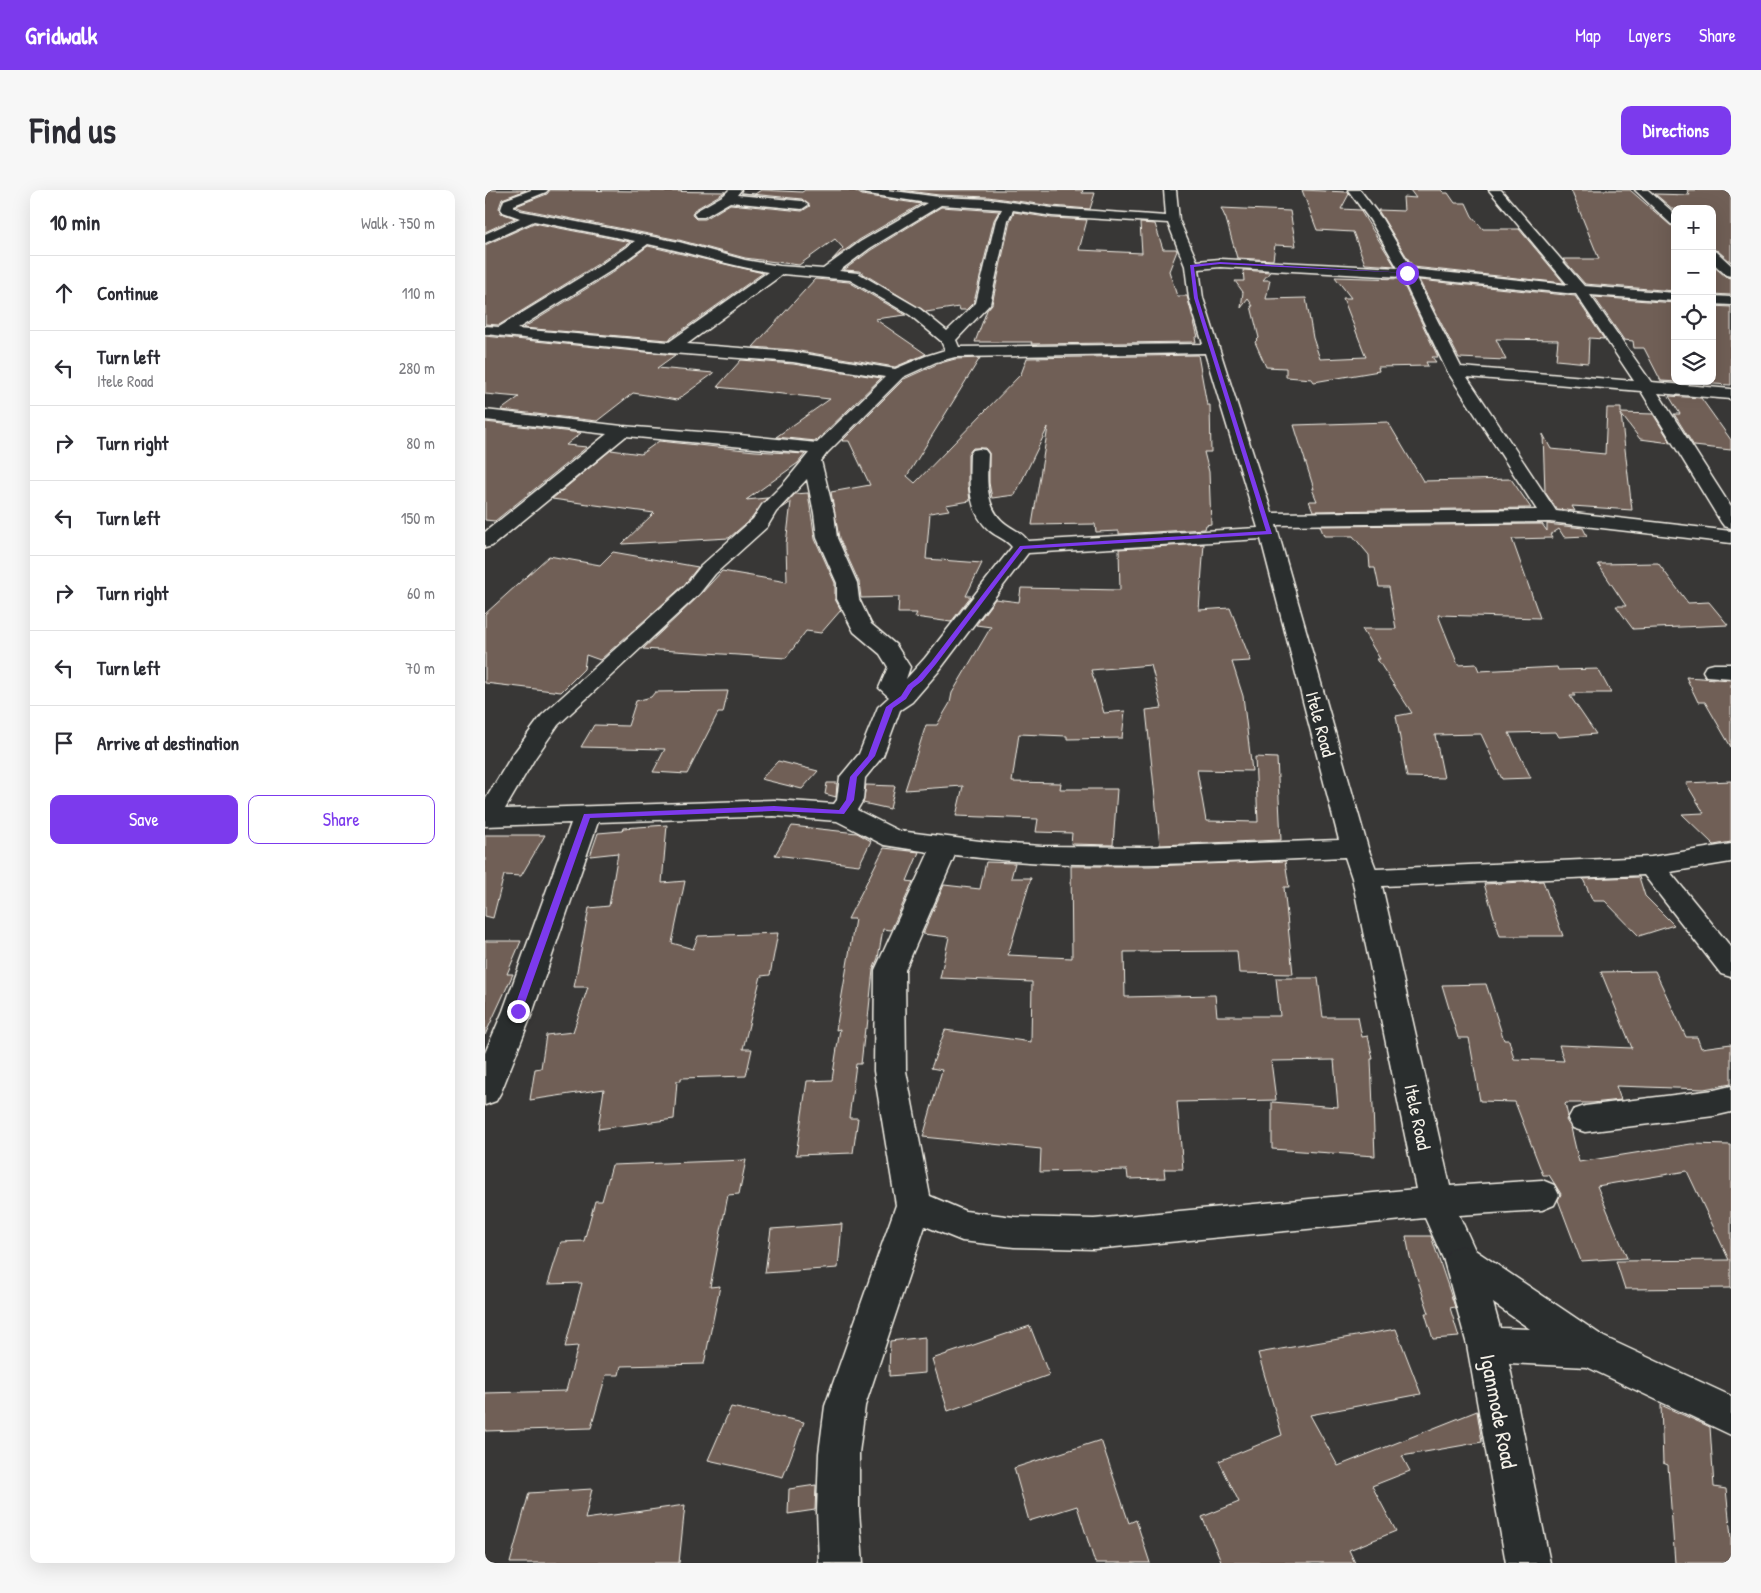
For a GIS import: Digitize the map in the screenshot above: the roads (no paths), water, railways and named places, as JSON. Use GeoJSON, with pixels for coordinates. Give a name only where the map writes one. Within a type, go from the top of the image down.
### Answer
{"type":"FeatureCollection","features":[{"type":"Feature","properties":{"kind":"street"},"geometry":{"type":"LineString","coordinates":[[541,190],[508,203],[507,209],[517,214],[646,239],[744,264],[780,270],[853,276],[915,312],[951,346],[1212,348]]}},
{"type":"Feature","properties":{"kind":"street"},"geometry":{"type":"LineString","coordinates":[[862,190],[939,201],[988,203],[1053,212],[1173,220]]}},
{"type":"Feature","properties":{"kind":"street","name":"Itele Road"},"geometry":{"type":"LineString","coordinates":[[1170,190],[1173,220],[1191,263],[1196,298],[1267,526],[1355,848],[1366,878],[1436,1202],[1462,1261]]}},
{"type":"Feature","properties":{"kind":"street"},"geometry":{"type":"LineString","coordinates":[[1354,190],[1376,219],[1407,273],[1455,371],[1550,516]]}},
{"type":"Feature","properties":{"kind":"street"},"geometry":{"type":"LineString","coordinates":[[1495,190],[1580,290],[1646,387],[1731,522]]}},
{"type":"Feature","properties":{"kind":"street"},"geometry":{"type":"LineString","coordinates":[[1641,190],[1671,217]]}},
{"type":"Feature","properties":{"kind":"street"},"geometry":{"type":"LineString","coordinates":[[700,214],[732,194],[801,205]]}},
{"type":"Feature","properties":{"kind":"street"},"geometry":{"type":"LineString","coordinates":[[988,203],[1000,194]]}},
{"type":"Feature","properties":{"kind":"street"},"geometry":{"type":"LineString","coordinates":[[827,273],[865,245],[939,201]]}},
{"type":"Feature","properties":{"kind":"street"},"geometry":{"type":"LineString","coordinates":[[486,818],[523,757],[550,720],[612,665],[644,632],[692,590],[708,570],[745,538],[816,455],[897,374],[931,359],[951,346],[983,304],[1002,220],[1009,207]]}},
{"type":"Feature","properties":{"kind":"street"},"geometry":{"type":"LineString","coordinates":[[485,239],[533,217]]}},
{"type":"Feature","properties":{"kind":"street"},"geometry":{"type":"LineString","coordinates":[[501,332],[604,269],[646,239]]}},
{"type":"Feature","properties":{"kind":"street"},"geometry":{"type":"LineString","coordinates":[[1716,259],[1731,272]]}},
{"type":"Feature","properties":{"kind":"street"},"geometry":{"type":"LineString","coordinates":[[1191,263],[1407,273],[1671,297]]}},
{"type":"Feature","properties":{"kind":"street"},"geometry":{"type":"LineString","coordinates":[[671,348],[780,270]]}},
{"type":"Feature","properties":{"kind":"street"},"geometry":{"type":"LineString","coordinates":[[1716,300],[1731,301]]}},
{"type":"Feature","properties":{"kind":"street"},"geometry":{"type":"LineString","coordinates":[[485,330],[671,348],[793,356],[897,374]]}},
{"type":"Feature","properties":{"kind":"street"},"geometry":{"type":"LineString","coordinates":[[1455,371],[1731,394]]}},
{"type":"Feature","properties":{"kind":"street"},"geometry":{"type":"LineString","coordinates":[[485,415],[622,431],[741,440],[816,455]]}},
{"type":"Feature","properties":{"kind":"street"},"geometry":{"type":"LineString","coordinates":[[485,542],[622,431]]}},
{"type":"Feature","properties":{"kind":"street"},"geometry":{"type":"LineString","coordinates":[[979,454],[977,490],[980,504],[989,519],[999,529],[1015,536],[1022,547]]}},
{"type":"Feature","properties":{"kind":"street"},"geometry":{"type":"LineString","coordinates":[[816,455],[827,538],[847,583],[848,599],[863,627],[888,650],[899,667],[891,688],[903,697]]}},
{"type":"Feature","properties":{"kind":"street"},"geometry":{"type":"LineString","coordinates":[[841,813],[850,800],[853,777],[871,756],[890,707],[903,697],[910,686],[919,680],[1022,547],[1267,526],[1550,516],[1731,537]]}},
{"type":"Feature","properties":{"kind":"street"},"geometry":{"type":"LineString","coordinates":[[486,818],[774,808],[841,813],[893,839],[1042,855],[1145,856],[1355,848]]}},
{"type":"Feature","properties":{"kind":"street"},"geometry":{"type":"LineString","coordinates":[[485,1092],[518,1011],[587,815]]}},
{"type":"Feature","properties":{"kind":"street"},"geometry":{"type":"LineString","coordinates":[[841,1563],[838,1511],[839,1454],[845,1406],[913,1205],[890,1071],[890,970],[945,846]]}},
{"type":"Feature","properties":{"kind":"street"},"geometry":{"type":"LineString","coordinates":[[1366,878],[1651,866],[1731,854]]}},
{"type":"Feature","properties":{"kind":"street"},"geometry":{"type":"LineString","coordinates":[[1651,866],[1731,967]]}},
{"type":"Feature","properties":{"kind":"street"},"geometry":{"type":"LineString","coordinates":[[1585,1119],[1714,1103],[1731,1099]]}},
{"type":"Feature","properties":{"kind":"street"},"geometry":{"type":"LineString","coordinates":[[913,1205],[962,1226],[1014,1232],[1093,1234],[1436,1202],[1542,1195]]}},
{"type":"Feature","properties":{"kind":"street"},"geometry":{"type":"LineString","coordinates":[[1462,1261],[1590,1349],[1731,1416]]}},
{"type":"Feature","properties":{"kind":"street","name":"Iganmode Road"},"geometry":{"type":"LineString","coordinates":[[1462,1261],[1486,1345],[1528,1563]]}},
{"type":"Feature","properties":{"kind":"street"},"geometry":{"type":"LineString","coordinates":[[1486,1345],[1590,1349]]}}]}
